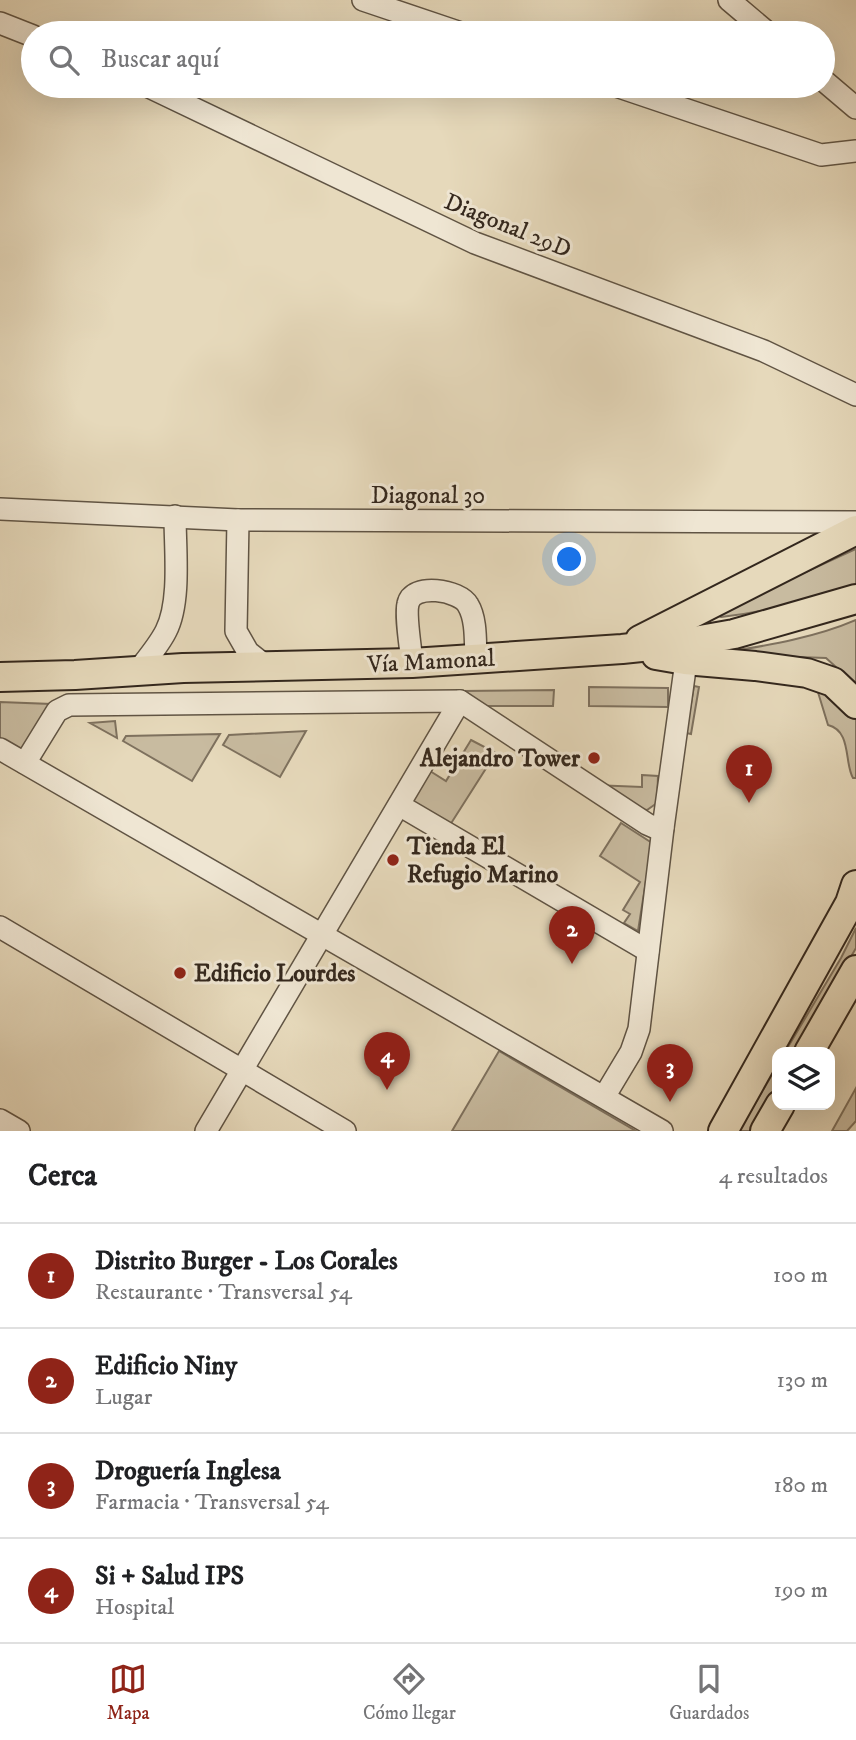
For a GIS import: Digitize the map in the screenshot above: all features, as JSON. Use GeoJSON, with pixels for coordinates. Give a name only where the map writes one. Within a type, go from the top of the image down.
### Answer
{"type":"FeatureCollection","features":[{"type":"Feature","properties":{"kind":"main road"},"geometry":{"type":"LineString","coordinates":[[622,649],[856,530]]}},
{"type":"Feature","properties":{"kind":"main road","name":"Vía Mamonal"},"geometry":{"type":"LineString","coordinates":[[0,677],[412,663],[622,649],[687,651],[856,599]]}},
{"type":"Feature","properties":{"kind":"main road"},"geometry":{"type":"LineString","coordinates":[[687,651],[755,666],[807,673],[833,682],[856,704]]}},
{"type":"Feature","properties":{"kind":"main road"},"geometry":{"type":"LineString","coordinates":[[723,1131],[850,903],[856,885]]}},
{"type":"Feature","properties":{"kind":"main road"},"geometry":{"type":"LineString","coordinates":[[813,1047],[856,970]]}},
{"type":"Feature","properties":{"kind":"main road"},"geometry":{"type":"LineString","coordinates":[[765,1131],[777,1110]]}},
{"type":"Feature","properties":{"kind":"street"},"geometry":{"type":"LineString","coordinates":[[363,0],[425,21]]}},
{"type":"Feature","properties":{"kind":"street"},"geometry":{"type":"LineString","coordinates":[[729,0],[754,21]]}},
{"type":"Feature","properties":{"kind":"street"},"geometry":{"type":"LineString","coordinates":[[0,23],[21,31]]}},
{"type":"Feature","properties":{"kind":"street"},"geometry":{"type":"LineString","coordinates":[[835,90],[856,108]]}},
{"type":"Feature","properties":{"kind":"street","name":"Diagonal 29D"},"geometry":{"type":"LineString","coordinates":[[172,98],[475,243],[764,351],[856,395]]}},
{"type":"Feature","properties":{"kind":"street"},"geometry":{"type":"LineString","coordinates":[[652,98],[821,155],[856,150]]}},
{"type":"Feature","properties":{"kind":"street","name":"Diagonal 30"},"geometry":{"type":"LineString","coordinates":[[0,509],[238,520],[856,522]]}},
{"type":"Feature","properties":{"kind":"street"},"geometry":{"type":"LineString","coordinates":[[137,672],[165,633],[171,618],[174,598],[175,516]]}},
{"type":"Feature","properties":{"kind":"street"},"geometry":{"type":"LineString","coordinates":[[238,520],[236,631],[248,652],[267,667]]}},
{"type":"Feature","properties":{"kind":"street"},"geometry":{"type":"LineString","coordinates":[[412,663],[408,603],[414,594],[423,591],[440,590],[453,594],[468,605],[473,619],[476,659]]}},
{"type":"Feature","properties":{"kind":"street"},"geometry":{"type":"LineString","coordinates":[[604,1097],[631,1052],[639,1028],[687,651]]}},
{"type":"Feature","properties":{"kind":"street"},"geometry":{"type":"LineString","coordinates":[[25,763],[57,711],[69,705],[460,701],[647,824],[663,828]]}},
{"type":"Feature","properties":{"kind":"street"},"geometry":{"type":"LineString","coordinates":[[206,1131],[460,701]]}},
{"type":"Feature","properties":{"kind":"street"},"geometry":{"type":"LineString","coordinates":[[0,749],[662,1131]]}},
{"type":"Feature","properties":{"kind":"street"},"geometry":{"type":"LineString","coordinates":[[398,805],[648,951]]}},
{"type":"Feature","properties":{"kind":"street"},"geometry":{"type":"LineString","coordinates":[[0,927],[345,1131]]}},
{"type":"Feature","properties":{"kind":"street"},"geometry":{"type":"LineString","coordinates":[[0,1120],[19,1131]]}},
{"type":"Feature","properties":{"kind":"shaded area"},"geometry":{"type":"Polygon","coordinates":[[[856,549],[856,584],[773,608],[719,616],[730,607],[856,549]]]}},
{"type":"Feature","properties":{"kind":"shaded area"},"geometry":{"type":"Polygon","coordinates":[[[856,620],[856,685],[826,658],[715,654],[805,637],[856,620]]]}},
{"type":"Feature","properties":{"kind":"shaded area"},"geometry":{"type":"Polygon","coordinates":[[[694,686],[699,687],[691,734],[686,733],[694,686]]]}},
{"type":"Feature","properties":{"kind":"shaded area"},"geometry":{"type":"Polygon","coordinates":[[[589,687],[668,688],[668,707],[589,706],[589,687]]]}},
{"type":"Feature","properties":{"kind":"shaded area"},"geometry":{"type":"Polygon","coordinates":[[[817,689],[836,696],[856,719],[856,778],[853,778],[850,772],[841,734],[828,725],[817,689]]]}},
{"type":"Feature","properties":{"kind":"shaded area"},"geometry":{"type":"Polygon","coordinates":[[[554,690],[553,706],[484,706],[464,691],[554,690]]]}},
{"type":"Feature","properties":{"kind":"shaded area"},"geometry":{"type":"Polygon","coordinates":[[[0,702],[51,704],[23,753],[0,740],[0,702]]]}},
{"type":"Feature","properties":{"kind":"shaded area"},"geometry":{"type":"Polygon","coordinates":[[[115,721],[117,738],[90,723],[115,721]]]}},
{"type":"Feature","properties":{"kind":"shaded area"},"geometry":{"type":"Polygon","coordinates":[[[306,731],[280,777],[223,745],[229,735],[306,731]]]}},
{"type":"Feature","properties":{"kind":"shaded area"},"geometry":{"type":"Polygon","coordinates":[[[220,734],[192,781],[123,741],[126,736],[220,734]]]}},
{"type":"Feature","properties":{"kind":"shaded area"},"geometry":{"type":"Polygon","coordinates":[[[471,740],[500,755],[496,761],[492,759],[450,825],[411,801],[430,771],[446,781],[471,740]]]}},
{"type":"Feature","properties":{"kind":"shaded area"},"geometry":{"type":"Polygon","coordinates":[[[642,775],[658,776],[657,803],[647,810],[639,809],[593,785],[642,787],[642,775]]]}},
{"type":"Feature","properties":{"kind":"shaded area"},"geometry":{"type":"Polygon","coordinates":[[[621,823],[652,843],[638,931],[624,923],[630,914],[623,910],[640,882],[600,856],[621,823]]]}},
{"type":"Feature","properties":{"kind":"shaded area"},"geometry":{"type":"Polygon","coordinates":[[[856,928],[856,948],[799,1047],[788,1047],[856,928]]]}},
{"type":"Feature","properties":{"kind":"shaded area"},"geometry":{"type":"Polygon","coordinates":[[[499,1051],[636,1131],[452,1131],[499,1051]]]}},
{"type":"Feature","properties":{"kind":"shaded area"},"geometry":{"type":"Polygon","coordinates":[[[772,1075],[772,1094],[751,1131],[739,1131],[772,1075]]]}},
{"type":"Feature","properties":{"kind":"shaded area"},"geometry":{"type":"Polygon","coordinates":[[[856,1088],[856,1121],[847,1131],[832,1131],[856,1088]]]}},
{"type":"Feature","properties":{"kind":"place","name":"Alejandro Tower"},"geometry":{"type":"Point","coordinates":[594,758]}},
{"type":"Feature","properties":{"kind":"place","name":"Distrito Burger - Los Corales"},"geometry":{"type":"Point","coordinates":[749,803]}},
{"type":"Feature","properties":{"kind":"place","name":"Tienda El Refugio Marino"},"geometry":{"type":"Point","coordinates":[393,860]}},
{"type":"Feature","properties":{"kind":"place","name":"Edificio Niny"},"geometry":{"type":"Point","coordinates":[572,964]}},
{"type":"Feature","properties":{"kind":"place","name":"Edificio Lourdes"},"geometry":{"type":"Point","coordinates":[180,973]}},
{"type":"Feature","properties":{"kind":"place","name":"Si + Salud IPS"},"geometry":{"type":"Point","coordinates":[387,1090]}},
{"type":"Feature","properties":{"kind":"place","name":"Droguería Inglesa"},"geometry":{"type":"Point","coordinates":[670,1102]}}]}
